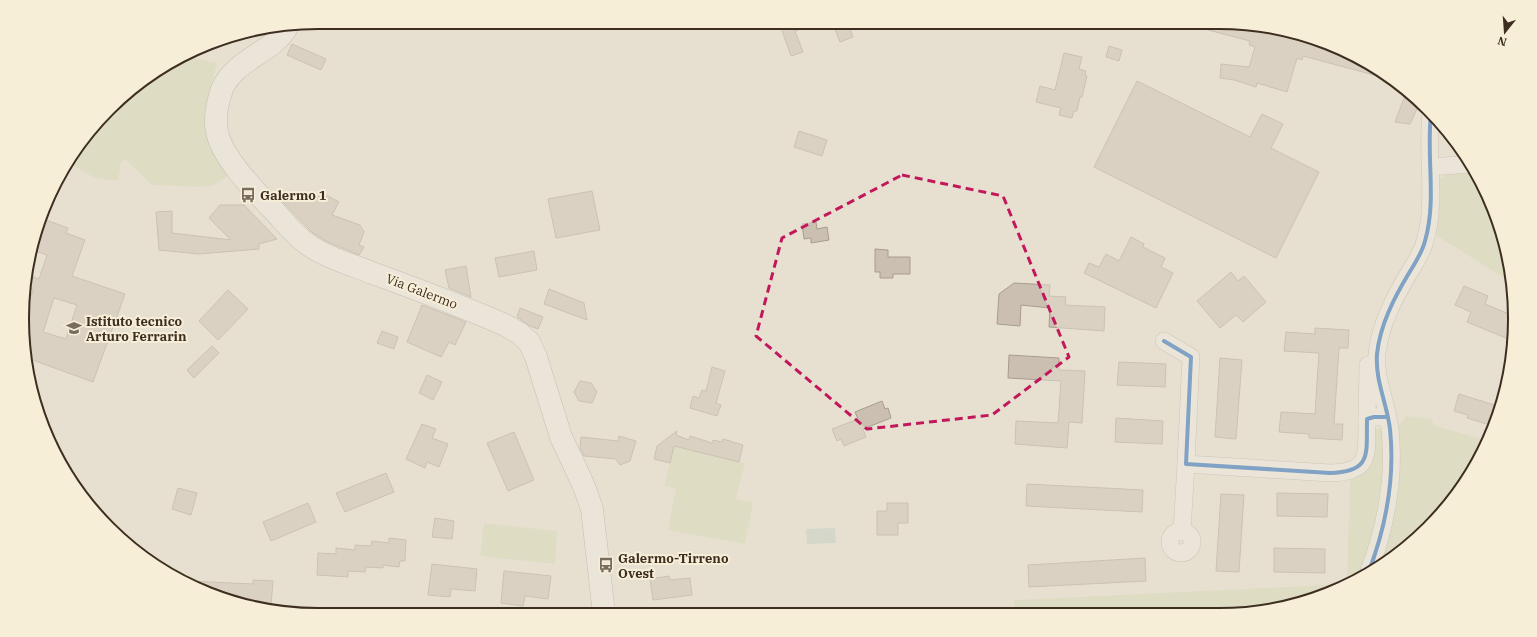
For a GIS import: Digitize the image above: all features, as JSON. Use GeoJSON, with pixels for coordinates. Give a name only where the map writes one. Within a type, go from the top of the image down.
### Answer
{"type":"FeatureCollection","features":[{"type":"Feature","properties":{"kind":"main road","name":"Via Galermo"},"geometry":{"type":"LineString","coordinates":[[284,31],[274,42],[238,68],[228,78],[222,90],[216,116],[217,131],[221,144],[230,159],[258,193],[306,243],[337,259],[505,325],[519,333],[529,342],[536,358],[561,437],[584,486],[592,509],[603,608]]}},
{"type":"Feature","properties":{"kind":"street"},"geometry":{"type":"LineString","coordinates":[[1186,464],[1330,473],[1345,472],[1356,468],[1363,461],[1366,454],[1368,361],[1373,334],[1377,324],[1392,303],[1426,241],[1430,199],[1432,123]]}},
{"type":"Feature","properties":{"kind":"street"},"geometry":{"type":"LineString","coordinates":[[1431,167],[1463,165]]}},
{"type":"Feature","properties":{"kind":"street"},"geometry":{"type":"LineString","coordinates":[[1371,564],[1381,530],[1390,482],[1390,427],[1378,380],[1377,354],[1379,342],[1392,303]]}},
{"type":"Feature","properties":{"kind":"street"},"geometry":{"type":"LineString","coordinates":[[1164,341],[1191,357],[1182,531]]}},
{"type":"Feature","properties":{"kind":"street"},"geometry":{"type":"LineString","coordinates":[[1367,419],[1374,417],[1387,417]]}},
{"type":"Feature","properties":{"kind":"highlighted area"},"geometry":{"type":"Polygon","coordinates":[[[902,175],[1003,196],[1069,357],[992,415],[867,429],[756,336],[782,238],[902,175]]]}},
{"type":"Feature","properties":{"kind":"green space"},"geometry":{"type":"Polygon","coordinates":[[[193,58],[217,63],[206,114],[207,135],[214,151],[231,174],[212,186],[197,187],[152,185],[125,159],[121,163],[118,181],[95,178],[73,166],[89,142],[114,114],[142,89],[190,59],[193,58]]]}},
{"type":"Feature","properties":{"kind":"green space"},"geometry":{"type":"Polygon","coordinates":[[[1466,169],[1469,174],[1478,190],[1493,225],[1505,279],[1437,236],[1438,181],[1446,175],[1466,169]]]}},
{"type":"Feature","properties":{"kind":"green space"},"geometry":{"type":"Polygon","coordinates":[[[1406,416],[1431,419],[1435,426],[1482,439],[1459,479],[1436,509],[1409,536],[1378,560],[1396,426],[1401,423],[1406,416]]]}},
{"type":"Feature","properties":{"kind":"green space"},"geometry":{"type":"Polygon","coordinates":[[[1382,428],[1386,472],[1369,557],[1365,568],[1347,578],[1350,480],[1364,473],[1369,467],[1372,431],[1382,428]]]}},
{"type":"Feature","properties":{"kind":"green space"},"geometry":{"type":"Polygon","coordinates":[[[674,446],[745,463],[736,499],[753,502],[745,544],[668,530],[676,488],[664,486],[674,446]]]}},
{"type":"Feature","properties":{"kind":"green space"},"geometry":{"type":"Polygon","coordinates":[[[484,523],[557,531],[555,564],[480,556],[484,523]]]}},
{"type":"Feature","properties":{"kind":"green space"},"geometry":{"type":"Polygon","coordinates":[[[1332,585],[1312,593],[1256,606],[1218,608],[1015,608],[1014,600],[1332,585]]]}},
{"type":"Feature","properties":{"kind":"shaded area"},"geometry":{"type":"Polygon","coordinates":[[[835,528],[836,543],[807,544],[806,529],[835,528]]]}},
{"type":"Feature","properties":{"kind":"building"},"geometry":{"type":"Polygon","coordinates":[[[781,29],[800,29],[795,31],[803,52],[791,56],[781,29]]]}},
{"type":"Feature","properties":{"kind":"building"},"geometry":{"type":"Polygon","coordinates":[[[835,29],[850,29],[853,37],[840,42],[835,29]]]}},
{"type":"Feature","properties":{"kind":"building"},"geometry":{"type":"Polygon","coordinates":[[[1204,29],[1256,31],[1312,44],[1347,59],[1374,75],[1303,56],[1302,60],[1297,58],[1287,92],[1257,83],[1256,87],[1234,80],[1220,78],[1221,64],[1249,67],[1255,47],[1249,45],[1250,41],[1204,29]]]}},
{"type":"Feature","properties":{"kind":"building"},"geometry":{"type":"Polygon","coordinates":[[[292,44],[326,59],[321,70],[287,55],[292,44]]]}},
{"type":"Feature","properties":{"kind":"building"},"geometry":{"type":"Polygon","coordinates":[[[1109,46],[1122,50],[1119,61],[1106,57],[1109,46]]]}},
{"type":"Feature","properties":{"kind":"building"},"geometry":{"type":"Polygon","coordinates":[[[1064,53],[1082,57],[1079,69],[1086,71],[1085,75],[1087,76],[1077,111],[1074,111],[1072,118],[1059,115],[1061,108],[1036,102],[1040,86],[1055,90],[1064,53]]]}},
{"type":"Feature","properties":{"kind":"building"},"geometry":{"type":"Polygon","coordinates":[[[1137,81],[1250,137],[1262,114],[1283,124],[1271,148],[1319,172],[1276,258],[1094,167],[1137,81]]]}},
{"type":"Feature","properties":{"kind":"building"},"geometry":{"type":"Polygon","coordinates":[[[1404,97],[1417,108],[1410,124],[1395,122],[1404,97]]]}},
{"type":"Feature","properties":{"kind":"building"},"geometry":{"type":"Polygon","coordinates":[[[799,131],[827,140],[822,156],[794,147],[799,131]]]}},
{"type":"Feature","properties":{"kind":"building"},"geometry":{"type":"Polygon","coordinates":[[[592,191],[600,230],[556,238],[548,199],[592,191]]]}},
{"type":"Feature","properties":{"kind":"building"},"geometry":{"type":"Polygon","coordinates":[[[328,196],[339,202],[332,215],[360,225],[364,232],[359,245],[364,247],[359,255],[328,242],[313,233],[278,197],[328,196]]]}},
{"type":"Feature","properties":{"kind":"building"},"geometry":{"type":"Polygon","coordinates":[[[220,205],[244,205],[277,239],[259,244],[259,249],[199,254],[159,250],[156,212],[172,211],[172,233],[231,240],[209,218],[220,205]]]}},
{"type":"Feature","properties":{"kind":"building"},"geometry":{"type":"Polygon","coordinates":[[[46,220],[68,228],[66,233],[85,240],[72,276],[125,294],[93,382],[32,360],[29,318],[30,299],[33,290],[31,289],[31,281],[32,276],[39,279],[47,255],[37,252],[46,220]],[[54,298],[43,332],[66,339],[77,305],[54,298]]]}},
{"type":"Feature","properties":{"kind":"building"},"geometry":{"type":"Polygon","coordinates":[[[816,222],[817,229],[827,227],[829,240],[811,243],[811,238],[804,239],[802,224],[816,222]]]}},
{"type":"Feature","properties":{"kind":"building"},"geometry":{"type":"Polygon","coordinates":[[[1131,237],[1144,244],[1143,247],[1165,258],[1161,267],[1173,273],[1156,308],[1084,273],[1089,263],[1099,267],[1106,254],[1119,261],[1131,237]]]}},
{"type":"Feature","properties":{"kind":"building"},"geometry":{"type":"Polygon","coordinates":[[[875,249],[888,250],[888,257],[910,257],[910,274],[893,274],[893,278],[880,278],[880,272],[875,272],[875,249]]]}},
{"type":"Feature","properties":{"kind":"building"},"geometry":{"type":"Polygon","coordinates":[[[534,251],[537,270],[499,277],[495,258],[534,251]]]}},
{"type":"Feature","properties":{"kind":"building"},"geometry":{"type":"Polygon","coordinates":[[[466,266],[471,297],[449,288],[445,270],[466,266]]]}},
{"type":"Feature","properties":{"kind":"building"},"geometry":{"type":"Polygon","coordinates":[[[1231,272],[1238,281],[1244,276],[1266,302],[1243,322],[1236,315],[1220,328],[1197,301],[1231,272]]]}},
{"type":"Feature","properties":{"kind":"building"},"geometry":{"type":"Polygon","coordinates":[[[1014,283],[1050,285],[1049,296],[1066,297],[1065,305],[1105,307],[1104,331],[1049,327],[1050,308],[1021,305],[1020,326],[997,324],[999,294],[1014,283]]]}},
{"type":"Feature","properties":{"kind":"building"},"geometry":{"type":"Polygon","coordinates":[[[1464,286],[1488,296],[1485,304],[1508,313],[1507,338],[1467,322],[1471,312],[1455,305],[1464,286]]]}},
{"type":"Feature","properties":{"kind":"building"},"geometry":{"type":"Polygon","coordinates":[[[549,289],[584,303],[587,320],[544,304],[549,289]]]}},
{"type":"Feature","properties":{"kind":"building"},"geometry":{"type":"Polygon","coordinates":[[[228,290],[248,309],[218,340],[199,321],[228,290]]]}},
{"type":"Feature","properties":{"kind":"building"},"geometry":{"type":"Polygon","coordinates":[[[422,305],[466,322],[455,345],[449,342],[441,357],[407,342],[422,305]]]}},
{"type":"Feature","properties":{"kind":"building"},"geometry":{"type":"Polygon","coordinates":[[[520,308],[543,317],[538,329],[530,326],[517,317],[520,308]]]}},
{"type":"Feature","properties":{"kind":"building"},"geometry":{"type":"Polygon","coordinates":[[[1315,328],[1349,330],[1348,348],[1339,348],[1334,424],[1343,424],[1342,440],[1309,438],[1309,434],[1279,432],[1281,412],[1315,414],[1319,353],[1284,351],[1286,332],[1315,334],[1315,328]]]}},
{"type":"Feature","properties":{"kind":"building"},"geometry":{"type":"Polygon","coordinates":[[[382,331],[398,337],[394,349],[377,343],[382,331]]]}},
{"type":"Feature","properties":{"kind":"building"},"geometry":{"type":"Polygon","coordinates":[[[212,346],[219,353],[194,378],[187,370],[212,346]]]}},
{"type":"Feature","properties":{"kind":"building"},"geometry":{"type":"Polygon","coordinates":[[[1009,355],[1059,358],[1059,370],[1085,371],[1082,423],[1069,422],[1067,448],[1015,444],[1016,421],[1058,423],[1061,381],[1008,378],[1009,355]]]}},
{"type":"Feature","properties":{"kind":"building"},"geometry":{"type":"Polygon","coordinates":[[[1220,358],[1242,360],[1236,439],[1215,437],[1220,358]]]}},
{"type":"Feature","properties":{"kind":"building"},"geometry":{"type":"Polygon","coordinates":[[[1119,362],[1166,364],[1165,387],[1117,385],[1119,362]]]}},
{"type":"Feature","properties":{"kind":"building"},"geometry":{"type":"Polygon","coordinates":[[[712,367],[725,371],[716,403],[721,405],[717,416],[690,408],[693,396],[699,398],[702,390],[706,391],[712,367]]]}},
{"type":"Feature","properties":{"kind":"building"},"geometry":{"type":"Polygon","coordinates":[[[427,375],[442,382],[433,400],[419,393],[427,375]]]}},
{"type":"Feature","properties":{"kind":"building"},"geometry":{"type":"Polygon","coordinates":[[[580,381],[591,383],[597,392],[592,403],[579,401],[574,392],[580,381]]]}},
{"type":"Feature","properties":{"kind":"building"},"geometry":{"type":"Polygon","coordinates":[[[1459,394],[1495,405],[1488,424],[1467,418],[1468,415],[1454,411],[1459,394]]]}},
{"type":"Feature","properties":{"kind":"building"},"geometry":{"type":"Polygon","coordinates":[[[882,401],[885,409],[888,408],[891,418],[863,429],[866,437],[844,446],[841,439],[837,441],[832,429],[858,419],[855,412],[882,401]]]}},
{"type":"Feature","properties":{"kind":"building"},"geometry":{"type":"Polygon","coordinates":[[[1116,418],[1163,421],[1162,444],[1115,442],[1116,418]]]}},
{"type":"Feature","properties":{"kind":"building"},"geometry":{"type":"Polygon","coordinates":[[[422,424],[436,429],[432,438],[448,444],[439,467],[427,462],[425,468],[406,459],[422,424]]]}},
{"type":"Feature","properties":{"kind":"building"},"geometry":{"type":"Polygon","coordinates":[[[677,431],[676,435],[689,440],[690,436],[712,443],[713,440],[722,442],[723,439],[743,445],[739,462],[674,446],[670,463],[654,459],[657,446],[677,431]]]}},
{"type":"Feature","properties":{"kind":"building"},"geometry":{"type":"Polygon","coordinates":[[[514,432],[534,480],[508,491],[487,443],[514,432]]]}},
{"type":"Feature","properties":{"kind":"building"},"geometry":{"type":"Polygon","coordinates":[[[619,436],[636,441],[630,461],[620,465],[616,459],[584,456],[580,448],[581,437],[618,441],[619,436]]]}},
{"type":"Feature","properties":{"kind":"building"},"geometry":{"type":"Polygon","coordinates":[[[386,473],[394,492],[345,512],[336,493],[386,473]]]}},
{"type":"Feature","properties":{"kind":"building"},"geometry":{"type":"Polygon","coordinates":[[[1027,484],[1143,490],[1142,512],[1026,506],[1027,484]]]}},
{"type":"Feature","properties":{"kind":"building"},"geometry":{"type":"Polygon","coordinates":[[[178,488],[197,493],[191,515],[172,509],[178,488]]]}},
{"type":"Feature","properties":{"kind":"building"},"geometry":{"type":"Polygon","coordinates":[[[1277,493],[1328,494],[1327,517],[1277,516],[1277,493]]]}},
{"type":"Feature","properties":{"kind":"building"},"geometry":{"type":"Polygon","coordinates":[[[1221,494],[1244,495],[1239,572],[1216,571],[1221,494]]]}},
{"type":"Feature","properties":{"kind":"building"},"geometry":{"type":"Polygon","coordinates":[[[308,503],[316,522],[271,541],[263,522],[308,503]]]}},
{"type":"Feature","properties":{"kind":"building"},"geometry":{"type":"Polygon","coordinates":[[[887,503],[908,503],[908,523],[898,523],[898,535],[877,535],[877,511],[887,511],[887,503]]]}},
{"type":"Feature","properties":{"kind":"building"},"geometry":{"type":"Polygon","coordinates":[[[435,518],[454,521],[452,539],[432,537],[435,518]]]}},
{"type":"Feature","properties":{"kind":"building"},"geometry":{"type":"Polygon","coordinates":[[[389,538],[406,540],[405,561],[400,561],[399,567],[383,565],[383,568],[366,567],[365,572],[348,571],[348,577],[317,575],[318,553],[336,554],[336,548],[355,550],[355,545],[371,546],[372,541],[389,543],[389,538]]]}},
{"type":"Feature","properties":{"kind":"building"},"geometry":{"type":"Polygon","coordinates":[[[1274,548],[1325,549],[1325,573],[1274,572],[1274,548]]]}},
{"type":"Feature","properties":{"kind":"building"},"geometry":{"type":"Polygon","coordinates":[[[1145,558],[1146,581],[1029,587],[1028,565],[1145,558]]]}},
{"type":"Feature","properties":{"kind":"building"},"geometry":{"type":"Polygon","coordinates":[[[432,564],[477,569],[475,591],[451,589],[450,597],[428,595],[432,564]]]}},
{"type":"Feature","properties":{"kind":"building"},"geometry":{"type":"Polygon","coordinates":[[[504,571],[551,576],[548,599],[525,596],[523,606],[501,603],[504,571]]]}},
{"type":"Feature","properties":{"kind":"building"},"geometry":{"type":"Polygon","coordinates":[[[669,576],[670,580],[690,578],[692,595],[653,600],[650,579],[669,576]]]}},
{"type":"Feature","properties":{"kind":"building"},"geometry":{"type":"Polygon","coordinates":[[[253,580],[273,581],[271,604],[225,593],[198,581],[253,584],[253,580]]]}},
{"type":"Feature","properties":{"kind":"cycle path"},"geometry":{"type":"LineString","coordinates":[[1372,564],[1380,537],[1388,501],[1391,465],[1390,429],[1379,383],[1377,354],[1381,333],[1388,312],[1420,254],[1425,241],[1431,194],[1430,122]]}},
{"type":"Feature","properties":{"kind":"cycle path"},"geometry":{"type":"LineString","coordinates":[[1164,341],[1191,357],[1186,464],[1330,473],[1344,472],[1354,469],[1364,458],[1367,442],[1367,419],[1374,417],[1387,417]]}},
{"type":"Feature","properties":{"kind":"place","name":"Galermo 1"},"geometry":{"type":"Point","coordinates":[248,195]}},
{"type":"Feature","properties":{"kind":"place","name":"Istituto tecnico Arturo Ferrarin"},"geometry":{"type":"Point","coordinates":[74,328]}},
{"type":"Feature","properties":{"kind":"place","name":"Galermo-Tirreno Ovest"},"geometry":{"type":"Point","coordinates":[606,565]}}]}
